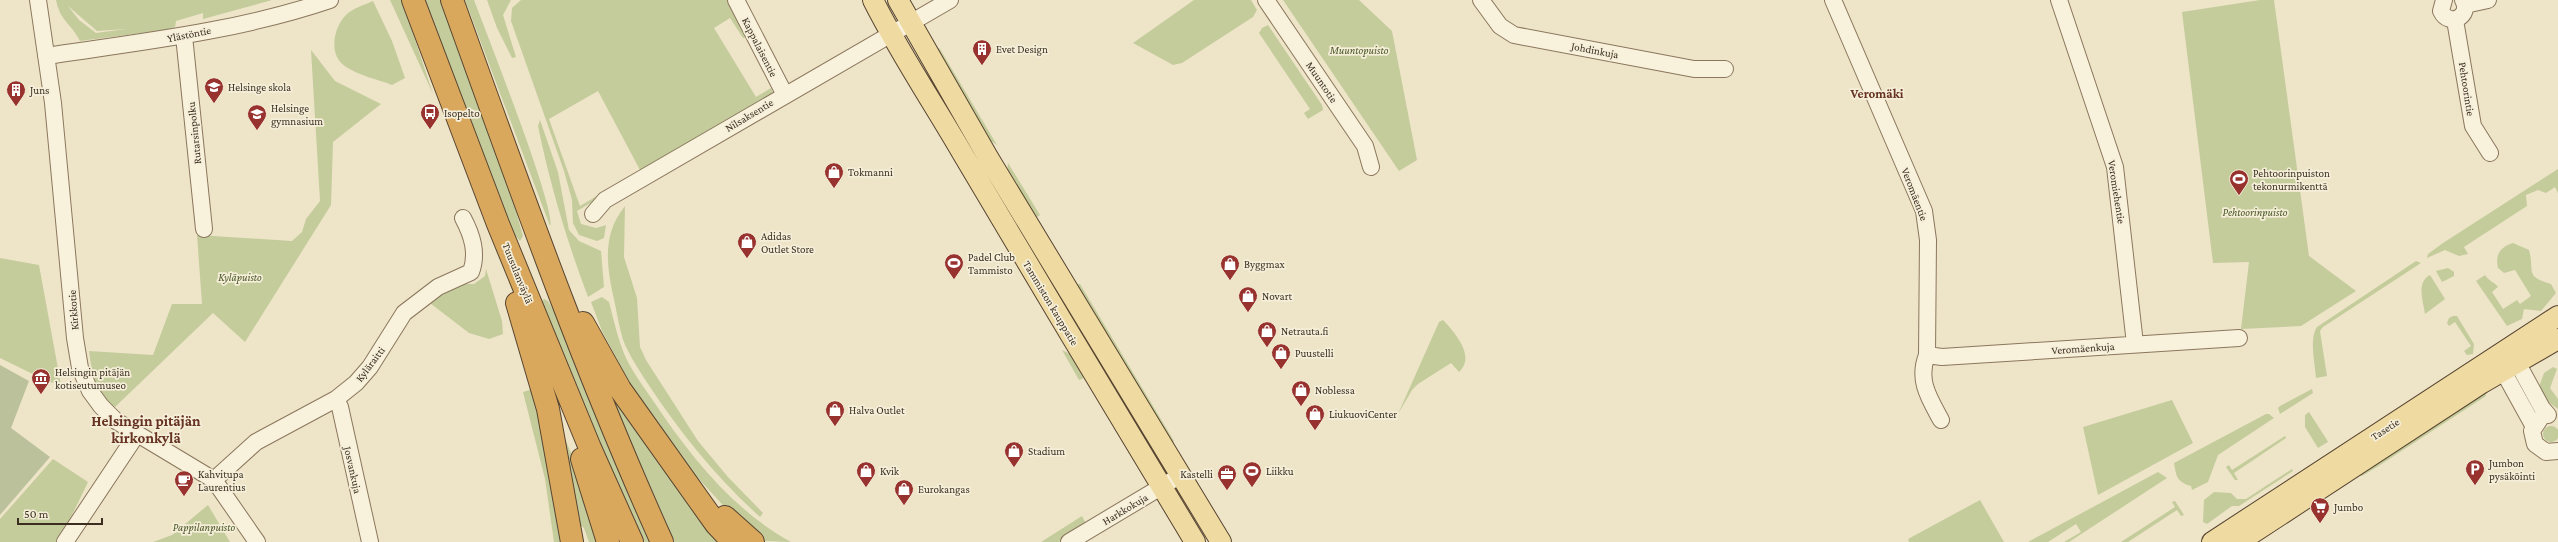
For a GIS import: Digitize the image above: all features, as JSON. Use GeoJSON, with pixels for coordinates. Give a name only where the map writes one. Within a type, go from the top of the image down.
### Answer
{"type":"FeatureCollection","features":[{"type":"Feature","properties":{"kind":"highway","name":"Tuusulanväylä"},"geometry":{"type":"LineString","coordinates":[[413,0],[498,224],[590,448],[632,542]]}},
{"type":"Feature","properties":{"kind":"highway"},"geometry":{"type":"LineString","coordinates":[[452,0],[527,212],[616,440],[662,542]]}},
{"type":"Feature","properties":{"kind":"highway"},"geometry":{"type":"LineString","coordinates":[[527,212],[594,345],[620,389],[675,469],[716,524],[733,542]]}},
{"type":"Feature","properties":{"kind":"highway"},"geometry":{"type":"LineString","coordinates":[[498,224],[518,305],[548,409],[572,542]]}},
{"type":"Feature","properties":{"kind":"highway"},"geometry":{"type":"LineString","coordinates":[[518,305],[584,463],[608,542]]}},
{"type":"Feature","properties":{"kind":"highway"},"geometry":{"type":"LineString","coordinates":[[675,469],[753,542]]}},
{"type":"Feature","properties":{"kind":"main road","name":"Tammiston kauppatie"},"geometry":{"type":"LineString","coordinates":[[873,0],[1062,322],[1196,542]]}},
{"type":"Feature","properties":{"kind":"main road","name":"Tammiston kauppatie"},"geometry":{"type":"LineString","coordinates":[[898,0],[989,159],[1221,542]]}},
{"type":"Feature","properties":{"kind":"main road","name":"Tasetie"},"geometry":{"type":"LineString","coordinates":[[2239,542],[2506,360],[2558,316]]}},
{"type":"Feature","properties":{"kind":"main road","name":"Tasetie"},"geometry":{"type":"LineString","coordinates":[[2212,542],[2506,360],[2558,339]]}},
{"type":"Feature","properties":{"kind":"street","name":"Kirkkotie"},"geometry":{"type":"LineString","coordinates":[[38,0],[46,56],[80,368],[90,391],[101,406],[116,421],[214,480],[257,542]]}},
{"type":"Feature","properties":{"kind":"street","name":"Ylästöntie"},"geometry":{"type":"LineString","coordinates":[[46,56],[184,36],[330,0]]}},
{"type":"Feature","properties":{"kind":"street","name":"Kappalaisentie"},"geometry":{"type":"LineString","coordinates":[[736,0],[785,94]]}},
{"type":"Feature","properties":{"kind":"street","name":"Nilsaksentie"},"geometry":{"type":"LineString","coordinates":[[593,214],[606,200],[785,94],[950,0]]}},
{"type":"Feature","properties":{"kind":"street","name":"Muuntotie"},"geometry":{"type":"LineString","coordinates":[[1266,0],[1365,146],[1371,167]]}},
{"type":"Feature","properties":{"kind":"street","name":"Johdinkuja"},"geometry":{"type":"LineString","coordinates":[[1481,0],[1500,26],[1514,34],[1694,69],[1725,69]]}},
{"type":"Feature","properties":{"kind":"street","name":"Veromäentie"},"geometry":{"type":"LineString","coordinates":[[1834,0],[1924,211],[1928,240],[1927,355],[1923,365],[1922,381],[1925,390],[1942,420]]}},
{"type":"Feature","properties":{"kind":"street","name":"Veromiehentie"},"geometry":{"type":"LineString","coordinates":[[2059,0],[2115,167],[2135,344]]}},
{"type":"Feature","properties":{"kind":"street"},"geometry":{"type":"LineString","coordinates":[[2444,0],[2441,7],[2443,14],[2448,18],[2455,20],[2462,16],[2464,3],[2488,0]]}},
{"type":"Feature","properties":{"kind":"street","name":"Pehtoorintie"},"geometry":{"type":"LineString","coordinates":[[2455,20],[2473,126],[2490,153]]}},
{"type":"Feature","properties":{"kind":"street","name":"Rutarsinpolku"},"geometry":{"type":"LineString","coordinates":[[184,36],[204,229]]}},
{"type":"Feature","properties":{"kind":"street","name":"Kyläraitti"},"geometry":{"type":"LineString","coordinates":[[214,480],[256,442],[336,399],[356,383],[370,367],[404,313],[417,301],[438,287],[471,272],[474,252],[471,234],[463,218]]}},
{"type":"Feature","properties":{"kind":"street","name":"Veromäenkuja"},"geometry":{"type":"LineString","coordinates":[[1927,355],[1942,357],[2239,338]]}},
{"type":"Feature","properties":{"kind":"street"},"geometry":{"type":"LineString","coordinates":[[2506,360],[2542,408],[2553,416]]}},
{"type":"Feature","properties":{"kind":"street"},"geometry":{"type":"LineString","coordinates":[[2506,360],[2534,427],[2533,436],[2535,444],[2555,454]]}},
{"type":"Feature","properties":{"kind":"street","name":"Josvankuja"},"geometry":{"type":"LineString","coordinates":[[336,399],[340,408],[370,542]]}},
{"type":"Feature","properties":{"kind":"street"},"geometry":{"type":"LineString","coordinates":[[2534,427],[2542,418],[2553,416]]}},
{"type":"Feature","properties":{"kind":"street"},"geometry":{"type":"LineString","coordinates":[[65,542],[137,434]]}},
{"type":"Feature","properties":{"kind":"street","name":"Harkkokuja"},"geometry":{"type":"LineString","coordinates":[[1069,542],[1181,476]]}},
{"type":"Feature","properties":{"kind":"green space"},"geometry":{"type":"Polygon","coordinates":[[[56,0],[272,0],[203,19],[203,13],[176,21],[175,27],[165,30],[80,41],[60,13],[56,0]],[[68,6],[79,20],[96,33],[126,29],[97,31],[68,6]]]}},
{"type":"Feature","properties":{"kind":"green space"},"geometry":{"type":"Polygon","coordinates":[[[390,0],[402,0],[433,94],[390,0]]]}},
{"type":"Feature","properties":{"kind":"green space"},"geometry":{"type":"Polygon","coordinates":[[[425,0],[443,0],[501,159],[523,236],[520,241],[514,234],[425,0]]]}},
{"type":"Feature","properties":{"kind":"green space"},"geometry":{"type":"Polygon","coordinates":[[[465,0],[474,0],[505,80],[543,189],[549,214],[550,226],[465,0]]]}},
{"type":"Feature","properties":{"kind":"green space"},"geometry":{"type":"Polygon","coordinates":[[[487,0],[511,0],[503,15],[516,57],[512,58],[497,28],[487,0]]]}},
{"type":"Feature","properties":{"kind":"green space"},"geometry":{"type":"Polygon","coordinates":[[[521,0],[729,0],[748,36],[743,38],[730,18],[714,28],[756,97],[771,88],[773,93],[644,172],[640,170],[598,91],[549,119],[580,206],[607,190],[607,193],[577,211],[581,224],[596,228],[606,225],[604,238],[597,241],[579,235],[573,223],[572,200],[564,171],[511,21],[512,8],[521,0]]]}},
{"type":"Feature","properties":{"kind":"green space"},"geometry":{"type":"Polygon","coordinates":[[[1194,0],[1251,0],[1257,10],[1253,17],[1182,63],[1173,65],[1133,43],[1194,0]]]}},
{"type":"Feature","properties":{"kind":"green space","name":"Muuntopuisto"},"geometry":{"type":"Polygon","coordinates":[[[1283,0],[1359,0],[1392,31],[1417,160],[1399,171],[1283,0]]]}},
{"type":"Feature","properties":{"kind":"green space","name":"Pehtoorinpuisto"},"geometry":{"type":"Polygon","coordinates":[[[2260,0],[2274,0],[2309,256],[2356,291],[2301,326],[2241,329],[2249,262],[2213,263],[2182,12],[2260,0]]]}},
{"type":"Feature","properties":{"kind":"green space"},"geometry":{"type":"Polygon","coordinates":[[[373,1],[392,41],[405,78],[392,85],[363,75],[346,67],[340,62],[335,49],[334,42],[338,27],[346,15],[352,10],[373,1]]]}},
{"type":"Feature","properties":{"kind":"green space"},"geometry":{"type":"Polygon","coordinates":[[[1268,25],[1322,105],[1323,110],[1308,119],[1304,113],[1310,109],[1259,33],[1262,28],[1268,25]]]}},
{"type":"Feature","properties":{"kind":"green space"},"geometry":{"type":"Polygon","coordinates":[[[931,44],[940,49],[997,145],[988,139],[931,44]]]}},
{"type":"Feature","properties":{"kind":"green space","name":"Kyläpuisto"},"geometry":{"type":"Polygon","coordinates":[[[311,50],[335,81],[381,104],[333,142],[331,205],[245,342],[213,313],[115,407],[108,401],[99,389],[93,375],[89,351],[153,355],[172,304],[202,304],[197,235],[292,241],[302,232],[306,219],[320,201],[311,50]]]}},
{"type":"Feature","properties":{"kind":"green space"},"geometry":{"type":"Polygon","coordinates":[[[540,120],[558,172],[569,230],[579,241],[601,251],[604,287],[588,297],[566,234],[554,191],[538,126],[540,120]]]}},
{"type":"Feature","properties":{"kind":"green space"},"geometry":{"type":"Polygon","coordinates":[[[1008,163],[1040,215],[1037,217],[1016,193],[1009,178],[1008,163]]]}},
{"type":"Feature","properties":{"kind":"green space"},"geometry":{"type":"Polygon","coordinates":[[[2558,169],[2558,193],[2555,187],[2546,193],[2538,190],[2526,195],[2527,206],[2464,247],[2468,254],[2459,256],[2445,250],[2427,258],[2428,254],[2443,243],[2558,169]]]}},
{"type":"Feature","properties":{"kind":"green space"},"geometry":{"type":"Polygon","coordinates":[[[625,206],[624,257],[637,298],[640,347],[646,360],[698,441],[728,477],[763,513],[760,517],[729,487],[688,439],[650,387],[625,345],[611,283],[608,249],[613,227],[625,206]]]}},
{"type":"Feature","properties":{"kind":"green space"},"geometry":{"type":"Polygon","coordinates":[[[2513,243],[2529,250],[2532,272],[2534,276],[2551,284],[2556,293],[2541,311],[2524,309],[2522,319],[2507,326],[2476,281],[2485,275],[2498,287],[2492,292],[2503,309],[2517,300],[2520,304],[2531,296],[2515,270],[2504,273],[2498,268],[2498,255],[2502,249],[2513,243]]]}},
{"type":"Feature","properties":{"kind":"green space"},"geometry":{"type":"Polygon","coordinates":[[[0,258],[39,265],[61,385],[47,381],[0,358],[0,258]]]}},
{"type":"Feature","properties":{"kind":"green space"},"geometry":{"type":"Polygon","coordinates":[[[2416,261],[2421,263],[2323,327],[2320,331],[2327,376],[2316,378],[2313,338],[2317,327],[2416,261]]]}},
{"type":"Feature","properties":{"kind":"green space"},"geometry":{"type":"Polygon","coordinates":[[[2448,268],[2454,272],[2454,276],[2442,282],[2436,271],[2448,268]]]}},
{"type":"Feature","properties":{"kind":"green space"},"geometry":{"type":"Polygon","coordinates":[[[486,269],[502,321],[503,334],[489,339],[469,333],[426,300],[463,284],[474,284],[485,276],[486,269]]]}},
{"type":"Feature","properties":{"kind":"green space"},"geometry":{"type":"Polygon","coordinates":[[[2430,275],[2445,299],[2425,314],[2422,298],[2422,287],[2423,282],[2430,275]]]}},
{"type":"Feature","properties":{"kind":"green space"},"geometry":{"type":"Polygon","coordinates":[[[1076,284],[1080,284],[1174,441],[1172,445],[1076,284]]]}},
{"type":"Feature","properties":{"kind":"green space"},"geometry":{"type":"Polygon","coordinates":[[[602,297],[609,302],[618,337],[629,364],[682,442],[714,480],[732,498],[770,529],[791,542],[765,541],[732,515],[685,464],[634,391],[602,331],[591,302],[602,297]]]}},
{"type":"Feature","properties":{"kind":"green space"},"geometry":{"type":"Polygon","coordinates":[[[544,299],[548,301],[568,337],[652,542],[640,542],[541,302],[544,299]]]}},
{"type":"Feature","properties":{"kind":"green space"},"geometry":{"type":"Polygon","coordinates":[[[2457,316],[2474,344],[2473,354],[2467,355],[2464,351],[2471,346],[2455,322],[2449,326],[2447,323],[2449,318],[2457,316]]]}},
{"type":"Feature","properties":{"kind":"green space"},"geometry":{"type":"Polygon","coordinates":[[[1443,320],[1453,331],[1462,345],[1465,352],[1464,366],[1459,372],[1451,363],[1418,384],[1412,390],[1398,414],[1439,322],[1443,320]]]}},
{"type":"Feature","properties":{"kind":"green space"},"geometry":{"type":"Polygon","coordinates":[[[1062,350],[1070,354],[1084,378],[1079,380],[1062,350]]]}},
{"type":"Feature","properties":{"kind":"green space"},"geometry":{"type":"Polygon","coordinates":[[[0,365],[29,381],[11,428],[50,457],[0,515],[0,365]]]}},
{"type":"Feature","properties":{"kind":"green space"},"geometry":{"type":"Polygon","coordinates":[[[2553,367],[2557,369],[2550,388],[2558,399],[2558,409],[2547,401],[2539,387],[2544,373],[2553,367]]]}},
{"type":"Feature","properties":{"kind":"green space"},"geometry":{"type":"Polygon","coordinates":[[[533,389],[538,408],[562,542],[554,542],[545,479],[523,392],[533,389]]]}},
{"type":"Feature","properties":{"kind":"green space"},"geometry":{"type":"Polygon","coordinates":[[[2312,389],[2313,393],[2280,414],[2278,408],[2280,406],[2312,389]]]}},
{"type":"Feature","properties":{"kind":"green space"},"geometry":{"type":"Polygon","coordinates":[[[609,390],[726,542],[674,542],[609,390]]]}},
{"type":"Feature","properties":{"kind":"green space"},"geometry":{"type":"Polygon","coordinates":[[[2485,391],[2486,396],[2377,467],[2362,476],[2358,476],[2485,391]]]}},
{"type":"Feature","properties":{"kind":"green space"},"geometry":{"type":"Polygon","coordinates":[[[2172,400],[2193,443],[2098,495],[2083,427],[2172,400]]]}},
{"type":"Feature","properties":{"kind":"green space"},"geometry":{"type":"Polygon","coordinates":[[[2309,412],[2328,442],[2318,448],[2305,427],[2305,415],[2309,412]]]}},
{"type":"Feature","properties":{"kind":"green space"},"geometry":{"type":"Polygon","coordinates":[[[2266,414],[2269,414],[2274,418],[2218,455],[2208,482],[2192,490],[2191,486],[2183,483],[2178,478],[2174,463],[2266,414]]]}},
{"type":"Feature","properties":{"kind":"green space"},"geometry":{"type":"Polygon","coordinates":[[[2548,426],[2554,426],[2559,431],[2557,440],[2554,442],[2548,442],[2543,437],[2543,431],[2548,426]]]}},
{"type":"Feature","properties":{"kind":"green space"},"geometry":{"type":"Polygon","coordinates":[[[564,436],[588,495],[602,542],[589,542],[584,528],[579,524],[564,436]]]}},
{"type":"Feature","properties":{"kind":"green space"},"geometry":{"type":"Polygon","coordinates":[[[2285,436],[2286,438],[2234,473],[2238,480],[2235,480],[2226,467],[2229,465],[2232,470],[2285,436]]]}},
{"type":"Feature","properties":{"kind":"green space"},"geometry":{"type":"Polygon","coordinates":[[[53,459],[88,482],[59,542],[0,542],[0,519],[53,459]]]}},
{"type":"Feature","properties":{"kind":"green space"},"geometry":{"type":"Polygon","coordinates":[[[2292,469],[2293,471],[2239,506],[2232,506],[2207,524],[2203,522],[2204,500],[2214,492],[2231,493],[2237,499],[2246,499],[2292,469]]]}},
{"type":"Feature","properties":{"kind":"green space"},"geometry":{"type":"Polygon","coordinates":[[[2158,472],[2167,478],[2069,542],[2064,542],[2081,532],[2076,524],[2048,542],[2028,542],[2158,472]]]}},
{"type":"Feature","properties":{"kind":"green space"},"geometry":{"type":"Polygon","coordinates":[[[1980,500],[2004,542],[1909,542],[1908,539],[1980,500]]]}},
{"type":"Feature","properties":{"kind":"green space"},"geometry":{"type":"Polygon","coordinates":[[[2175,501],[2184,515],[2181,516],[2177,510],[2128,542],[2121,542],[2175,507],[2172,502],[2175,501]]]}},
{"type":"Feature","properties":{"kind":"green space","name":"Pappilanpuisto"},"geometry":{"type":"Polygon","coordinates":[[[208,505],[230,542],[153,542],[172,535],[208,505]]]}},
{"type":"Feature","properties":{"kind":"green space"},"geometry":{"type":"Polygon","coordinates":[[[1082,516],[1087,526],[1059,542],[1041,542],[1082,516]]]}},
{"type":"Feature","properties":{"kind":"place","name":"Evet Design"},"geometry":{"type":"Point","coordinates":[982,66]}},
{"type":"Feature","properties":{"kind":"place","name":"Helsinge skola"},"geometry":{"type":"Point","coordinates":[214,104]}},
{"type":"Feature","properties":{"kind":"place","name":"Juns"},"geometry":{"type":"Point","coordinates":[16,107]}},
{"type":"Feature","properties":{"kind":"place","name":"Isopelto"},"geometry":{"type":"Point","coordinates":[430,130]}},
{"type":"Feature","properties":{"kind":"place","name":"Helsinge gymnasium"},"geometry":{"type":"Point","coordinates":[257,131]}},
{"type":"Feature","properties":{"kind":"place","name":"Tokmanni"},"geometry":{"type":"Point","coordinates":[834,189]}},
{"type":"Feature","properties":{"kind":"place","name":"Pehtoorinpuiston tekonurmikenttä"},"geometry":{"type":"Point","coordinates":[2239,196]}},
{"type":"Feature","properties":{"kind":"place","name":"Adidas Outlet Store"},"geometry":{"type":"Point","coordinates":[747,259]}},
{"type":"Feature","properties":{"kind":"place","name":"Padel Club Tammisto"},"geometry":{"type":"Point","coordinates":[954,280]}},
{"type":"Feature","properties":{"kind":"place","name":"Byggmax"},"geometry":{"type":"Point","coordinates":[1230,281]}},
{"type":"Feature","properties":{"kind":"place","name":"Novart"},"geometry":{"type":"Point","coordinates":[1248,313]}},
{"type":"Feature","properties":{"kind":"place","name":"Netrauta.fi"},"geometry":{"type":"Point","coordinates":[1267,348]}},
{"type":"Feature","properties":{"kind":"place","name":"Puustelli"},"geometry":{"type":"Point","coordinates":[1281,370]}},
{"type":"Feature","properties":{"kind":"place","name":"Helsingin pitäjän kotiseutumuseo"},"geometry":{"type":"Point","coordinates":[41,395]}},
{"type":"Feature","properties":{"kind":"place","name":"Noblessa"},"geometry":{"type":"Point","coordinates":[1301,407]}},
{"type":"Feature","properties":{"kind":"place","name":"Halva Outlet"},"geometry":{"type":"Point","coordinates":[835,427]}},
{"type":"Feature","properties":{"kind":"place","name":"LiukuoviCenter"},"geometry":{"type":"Point","coordinates":[1315,431]}},
{"type":"Feature","properties":{"kind":"place","name":"Stadium"},"geometry":{"type":"Point","coordinates":[1014,468]}},
{"type":"Feature","properties":{"kind":"place","name":"Jumbon pysäköinti"},"geometry":{"type":"Point","coordinates":[2475,486]}},
{"type":"Feature","properties":{"kind":"place","name":"Kvik"},"geometry":{"type":"Point","coordinates":[866,488]}},
{"type":"Feature","properties":{"kind":"place","name":"Liikku"},"geometry":{"type":"Point","coordinates":[1252,488]}},
{"type":"Feature","properties":{"kind":"place","name":"Kastelli"},"geometry":{"type":"Point","coordinates":[1227,491]}},
{"type":"Feature","properties":{"kind":"place","name":"Kahvitupa Laurentius"},"geometry":{"type":"Point","coordinates":[184,497]}},
{"type":"Feature","properties":{"kind":"place","name":"Eurokangas"},"geometry":{"type":"Point","coordinates":[904,506]}},
{"type":"Feature","properties":{"kind":"place","name":"Jumbo"},"geometry":{"type":"Point","coordinates":[2320,524]}},
{"type":"Feature","properties":{"kind":"district","name":"Veromäki"},"geometry":{"type":"Point","coordinates":[1877,93]}},
{"type":"Feature","properties":{"kind":"district","name":"Helsingin pitäjän kirkonkylä"},"geometry":{"type":"Point","coordinates":[146,430]}}]}
